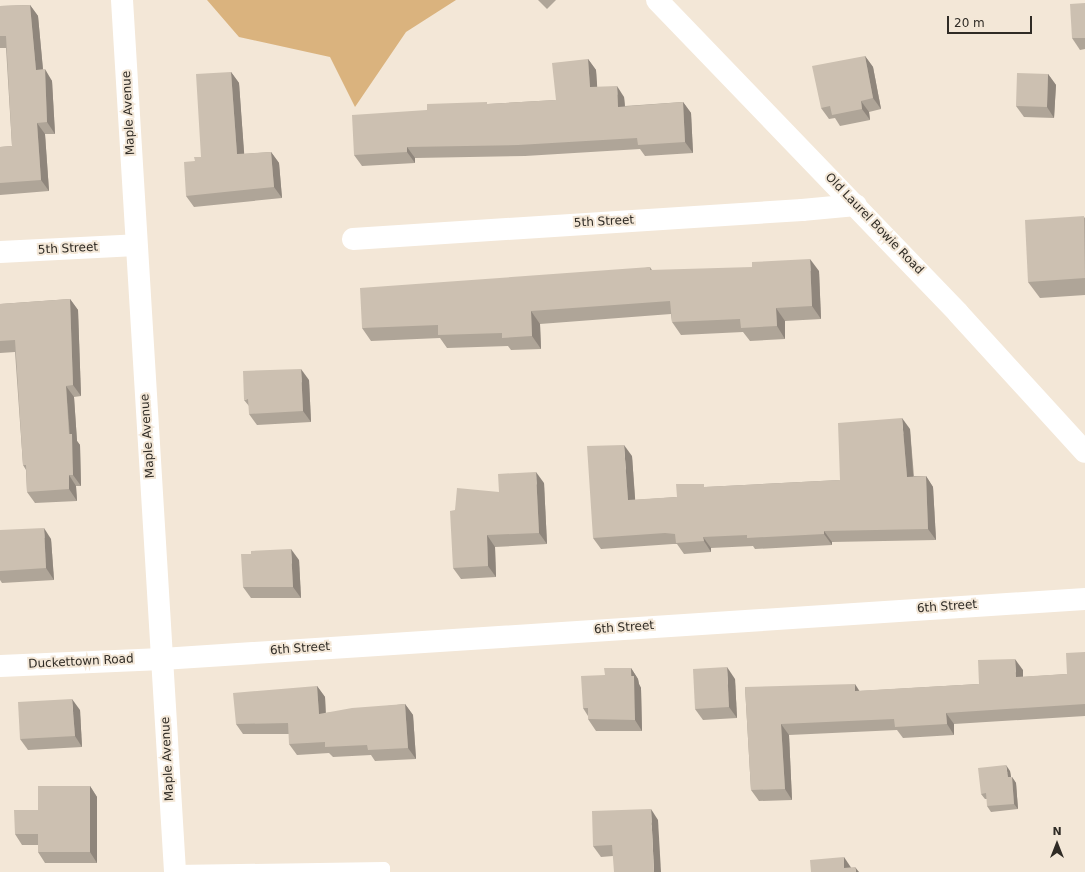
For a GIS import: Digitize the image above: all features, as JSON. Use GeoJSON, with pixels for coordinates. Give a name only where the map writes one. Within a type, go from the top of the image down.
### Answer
{"type":"FeatureCollection","features":[{"type":"Feature","properties":{"kind":"street","name":"Maple Avenue"},"geometry":{"type":"LineString","coordinates":[[122,0],[175,871]]}},
{"type":"Feature","properties":{"kind":"street","name":"Old Laurel Bowie Road"},"geometry":{"type":"LineString","coordinates":[[657,0],[856,205],[1085,452]]}},
{"type":"Feature","properties":{"kind":"street","name":"5th Street"},"geometry":{"type":"LineString","coordinates":[[353,239],[802,210],[856,205]]}},
{"type":"Feature","properties":{"kind":"street","name":"5th Street"},"geometry":{"type":"LineString","coordinates":[[0,252],[136,245]]}},
{"type":"Feature","properties":{"kind":"street","name":"6th Street"},"geometry":{"type":"LineString","coordinates":[[162,659],[1085,599]]}},
{"type":"Feature","properties":{"kind":"street","name":"Duckettown Road"},"geometry":{"type":"LineString","coordinates":[[0,666],[162,659]]}},
{"type":"Feature","properties":{"kind":"lane"},"geometry":{"type":"LineString","coordinates":[[175,871],[384,868],[384,872]]}},
{"type":"Feature","properties":{"kind":"shaded area"},"geometry":{"type":"Polygon","coordinates":[[[207,0],[456,0],[406,32],[355,107],[330,57],[239,37],[207,0]]]}},
{"type":"Feature","properties":{"kind":"building"},"geometry":{"type":"Polygon","coordinates":[[[1085,3],[1085,38],[1072,38],[1070,4],[1085,3]]]}},
{"type":"Feature","properties":{"kind":"building"},"geometry":{"type":"Polygon","coordinates":[[[30,5],[36,70],[45,69],[47,122],[37,123],[41,180],[0,183],[0,147],[12,146],[6,36],[0,36],[0,6],[30,5]]]}},
{"type":"Feature","properties":{"kind":"building"},"geometry":{"type":"Polygon","coordinates":[[[865,56],[873,98],[861,101],[862,109],[832,115],[830,106],[821,108],[812,66],[865,56]]]}},
{"type":"Feature","properties":{"kind":"building"},"geometry":{"type":"Polygon","coordinates":[[[588,59],[590,87],[617,86],[618,107],[683,102],[685,142],[638,145],[637,138],[518,145],[407,147],[407,152],[354,155],[352,115],[427,110],[427,104],[487,102],[487,104],[556,100],[552,63],[588,59]]]}},
{"type":"Feature","properties":{"kind":"building"},"geometry":{"type":"Polygon","coordinates":[[[231,72],[237,154],[271,152],[274,187],[186,196],[184,162],[195,161],[194,157],[201,157],[196,74],[231,72]]]}},
{"type":"Feature","properties":{"kind":"building"},"geometry":{"type":"Polygon","coordinates":[[[1017,73],[1048,74],[1047,107],[1016,106],[1017,73]]]}},
{"type":"Feature","properties":{"kind":"building"},"geometry":{"type":"Polygon","coordinates":[[[1084,216],[1085,278],[1028,282],[1025,220],[1084,216]]]}},
{"type":"Feature","properties":{"kind":"building"},"geometry":{"type":"Polygon","coordinates":[[[810,259],[812,306],[776,308],[777,326],[741,328],[740,319],[672,322],[670,301],[531,311],[532,336],[502,338],[502,333],[438,335],[438,325],[362,328],[360,288],[650,267],[650,270],[752,267],[752,262],[810,259]]]}},
{"type":"Feature","properties":{"kind":"building"},"geometry":{"type":"Polygon","coordinates":[[[70,299],[73,385],[66,386],[69,434],[72,434],[73,475],[69,475],[69,489],[27,492],[26,465],[23,465],[15,340],[0,341],[0,304],[70,299]]]}},
{"type":"Feature","properties":{"kind":"building"},"geometry":{"type":"Polygon","coordinates":[[[301,369],[303,411],[249,414],[248,399],[244,400],[243,371],[301,369]]]}},
{"type":"Feature","properties":{"kind":"building"},"geometry":{"type":"Polygon","coordinates":[[[902,418],[907,477],[926,476],[928,529],[824,531],[824,534],[747,538],[747,535],[703,537],[704,541],[676,543],[675,534],[665,533],[593,538],[587,446],[624,445],[628,500],[677,497],[676,484],[704,484],[704,487],[840,480],[838,423],[902,418]]]}},
{"type":"Feature","properties":{"kind":"building"},"geometry":{"type":"Polygon","coordinates":[[[536,472],[539,533],[487,535],[488,566],[453,568],[450,511],[455,510],[457,488],[499,492],[498,474],[536,472]]]}},
{"type":"Feature","properties":{"kind":"building"},"geometry":{"type":"Polygon","coordinates":[[[44,528],[46,568],[0,571],[0,530],[44,528]]]}},
{"type":"Feature","properties":{"kind":"building"},"geometry":{"type":"Polygon","coordinates":[[[291,549],[293,587],[243,587],[241,554],[251,554],[251,551],[291,549]]]}},
{"type":"Feature","properties":{"kind":"building"},"geometry":{"type":"Polygon","coordinates":[[[1085,652],[1085,704],[946,713],[947,724],[895,727],[894,719],[781,724],[785,789],[751,790],[745,687],[855,684],[855,691],[979,684],[978,660],[1015,659],[1016,677],[1067,674],[1066,653],[1085,652]]]}},
{"type":"Feature","properties":{"kind":"building"},"geometry":{"type":"Polygon","coordinates":[[[727,667],[729,707],[695,709],[693,669],[727,667]]]}},
{"type":"Feature","properties":{"kind":"building"},"geometry":{"type":"Polygon","coordinates":[[[604,668],[631,668],[631,676],[634,676],[635,720],[588,719],[588,708],[583,708],[581,676],[605,675],[604,668]]]}},
{"type":"Feature","properties":{"kind":"building"},"geometry":{"type":"Polygon","coordinates":[[[317,686],[319,714],[352,708],[405,704],[408,748],[368,750],[367,745],[325,747],[325,742],[289,744],[288,723],[236,724],[233,693],[317,686]]]}},
{"type":"Feature","properties":{"kind":"building"},"geometry":{"type":"Polygon","coordinates":[[[72,699],[75,736],[20,739],[18,702],[72,699]]]}},
{"type":"Feature","properties":{"kind":"building"},"geometry":{"type":"Polygon","coordinates":[[[1006,765],[1008,777],[1012,777],[1014,804],[987,806],[986,793],[981,794],[978,768],[1006,765]]]}},
{"type":"Feature","properties":{"kind":"building"},"geometry":{"type":"Polygon","coordinates":[[[38,786],[90,786],[90,852],[38,852],[38,834],[15,834],[14,810],[38,810],[38,786]]]}},
{"type":"Feature","properties":{"kind":"building"},"geometry":{"type":"Polygon","coordinates":[[[651,809],[654,872],[614,872],[612,845],[593,846],[592,811],[651,809]]]}},
{"type":"Feature","properties":{"kind":"building"},"geometry":{"type":"Polygon","coordinates":[[[844,857],[844,868],[855,867],[856,872],[811,872],[810,860],[844,857]]]}}]}
